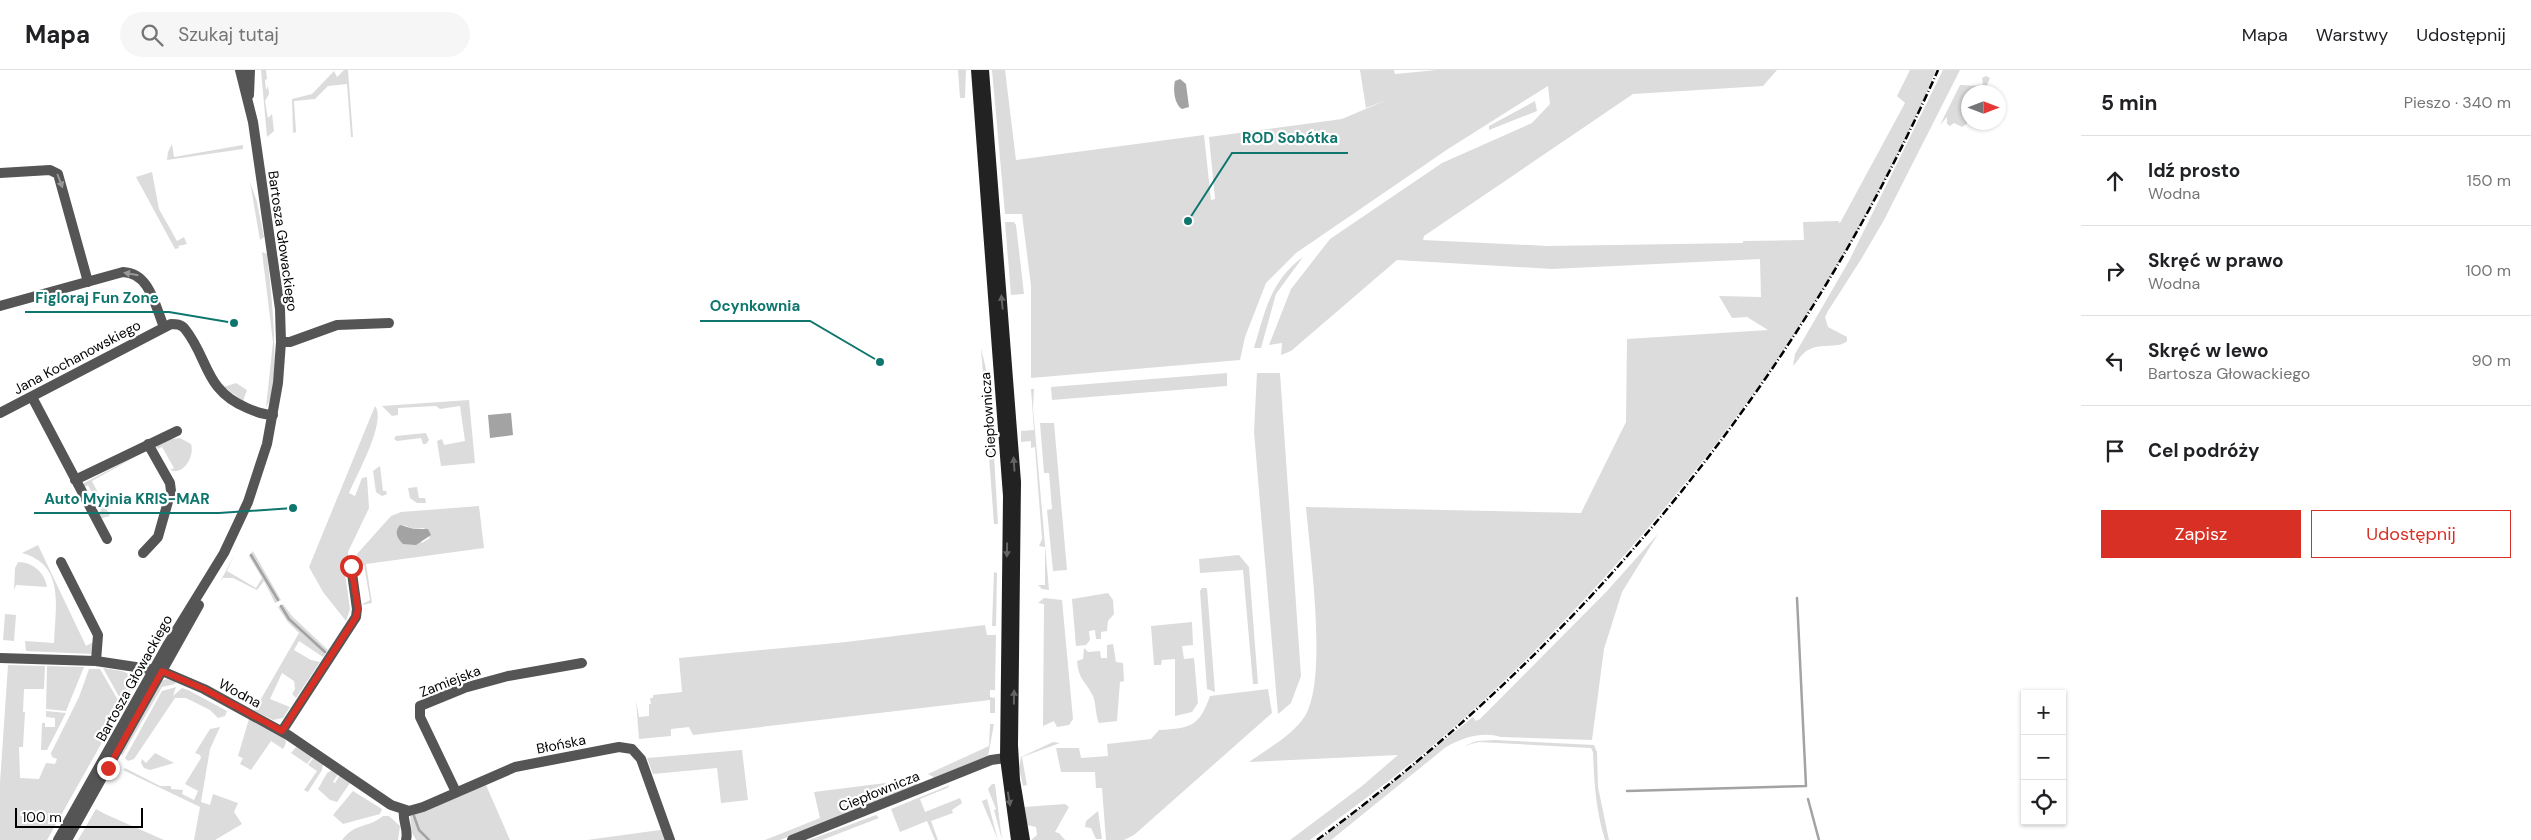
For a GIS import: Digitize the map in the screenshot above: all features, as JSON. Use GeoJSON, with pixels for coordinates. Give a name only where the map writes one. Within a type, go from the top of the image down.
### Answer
{"type":"FeatureCollection","features":[{"type":"Feature","properties":{"kind":"main road","name":"Ciepłownicza"},"geometry":{"type":"LineString","coordinates":[[976,70],[1008,496],[1005,758],[1016,840]]}},
{"type":"Feature","properties":{"kind":"main road","name":"Ciepłownicza"},"geometry":{"type":"LineString","coordinates":[[984,70],[1016,482],[1013,745],[1025,840]]}},
{"type":"Feature","properties":{"kind":"street","name":"Bartosza Głowackiego"},"geometry":{"type":"LineString","coordinates":[[66,840],[199,591],[207,583],[248,502],[261,464],[273,415],[281,342],[278,287],[248,99],[240,70]]}},
{"type":"Feature","properties":{"kind":"street","name":"Bartosza Głowackiego"},"geometry":{"type":"LineString","coordinates":[[248,99],[250,70]]}},
{"type":"Feature","properties":{"kind":"street"},"geometry":{"type":"LineString","coordinates":[[0,173],[50,170],[58,174],[88,282]]}},
{"type":"Feature","properties":{"kind":"street"},"geometry":{"type":"LineString","coordinates":[[0,306],[123,272],[136,273],[146,284],[164,327],[176,324],[185,329],[208,373],[228,398],[251,410],[273,415]]}},
{"type":"Feature","properties":{"kind":"street"},"geometry":{"type":"LineString","coordinates":[[281,342],[290,342],[337,325],[389,323]]}},
{"type":"Feature","properties":{"kind":"street","name":"Jana Kochanowskiego"},"geometry":{"type":"LineString","coordinates":[[0,413],[164,327]]}},
{"type":"Feature","properties":{"kind":"street"},"geometry":{"type":"LineString","coordinates":[[32,397],[106,539]]}},
{"type":"Feature","properties":{"kind":"street"},"geometry":{"type":"LineString","coordinates":[[75,480],[177,431]]}},
{"type":"Feature","properties":{"kind":"street"},"geometry":{"type":"LineString","coordinates":[[143,553],[158,537],[171,491],[170,483],[148,444]]}},
{"type":"Feature","properties":{"kind":"street"},"geometry":{"type":"LineString","coordinates":[[61,562],[98,635],[96,661]]}},
{"type":"Feature","properties":{"kind":"street"},"geometry":{"type":"LineString","coordinates":[[282,731],[356,617],[358,609],[351,566]]}},
{"type":"Feature","properties":{"kind":"street","name":"Wodna"},"geometry":{"type":"LineString","coordinates":[[0,658],[96,661],[158,670],[204,689],[282,731],[378,798],[404,810]]}},
{"type":"Feature","properties":{"kind":"street","name":"Zamiejska"},"geometry":{"type":"LineString","coordinates":[[456,792],[420,717],[420,706],[464,688],[508,676],[582,663]]}},
{"type":"Feature","properties":{"kind":"street","name":"Bartosza Głowackiego"},"geometry":{"type":"LineString","coordinates":[[58,840],[158,670]]}},
{"type":"Feature","properties":{"kind":"street"},"geometry":{"type":"LineString","coordinates":[[1013,745],[1005,758],[1014,764]]}},
{"type":"Feature","properties":{"kind":"street","name":"Błońska"},"geometry":{"type":"LineString","coordinates":[[404,810],[416,810],[521,765],[620,747],[630,748],[641,759],[670,840]]}},
{"type":"Feature","properties":{"kind":"street","name":"Ciepłownicza"},"geometry":{"type":"LineString","coordinates":[[792,840],[991,760],[1005,758]]}},
{"type":"Feature","properties":{"kind":"street"},"geometry":{"type":"LineString","coordinates":[[404,810],[403,817],[408,831],[406,840]]}},
{"type":"Feature","properties":{"kind":"shaded area"},"geometry":{"type":"Polygon","coordinates":[[[261,70],[266,70],[266,90],[268,86],[269,94],[265,101],[268,118],[272,114],[274,131],[267,137],[261,70]]]}},
{"type":"Feature","properties":{"kind":"shaded area"},"geometry":{"type":"Polygon","coordinates":[[[344,70],[348,70],[353,137],[351,137],[347,84],[328,86],[315,99],[294,101],[296,132],[293,133],[292,99],[312,94],[334,71],[337,77],[344,70]]]}},
{"type":"Feature","properties":{"kind":"shaded area"},"geometry":{"type":"Polygon","coordinates":[[[958,70],[966,70],[965,98],[960,98],[958,70]]]}},
{"type":"Feature","properties":{"kind":"shaded area"},"geometry":{"type":"Polygon","coordinates":[[[992,70],[1005,70],[1016,160],[1204,135],[1211,200],[1215,199],[1209,137],[1342,119],[1389,99],[1366,108],[1360,70],[1394,70],[1395,74],[1437,70],[1777,70],[1763,86],[1633,94],[1424,236],[1423,240],[1548,246],[1743,243],[1743,241],[1804,240],[1803,222],[1838,221],[1840,223],[1905,103],[1897,96],[1910,70],[1936,70],[1904,141],[1869,210],[1830,278],[1787,345],[1742,409],[1645,532],[1554,631],[1494,691],[1452,729],[1400,772],[1310,840],[1290,840],[1362,786],[1398,755],[1249,762],[1279,741],[1300,723],[1312,698],[1315,674],[1316,615],[1306,507],[1581,513],[1626,422],[1627,339],[1768,330],[1747,317],[1732,318],[1719,296],[1761,297],[1760,259],[1552,269],[1397,260],[1291,351],[1281,355],[1282,343],[1269,345],[1291,289],[1330,239],[1442,163],[1532,123],[1550,104],[1548,86],[1448,149],[1296,253],[1266,283],[1245,337],[1240,360],[1031,378],[1031,286],[1022,214],[1005,214],[992,70]]]}},
{"type":"Feature","properties":{"kind":"shaded area"},"geometry":{"type":"Polygon","coordinates":[[[1943,70],[1960,70],[1884,220],[1825,317],[1828,327],[1847,337],[1847,341],[1843,344],[1809,349],[1793,366],[1795,354],[1849,261],[1943,70]]]}},
{"type":"Feature","properties":{"kind":"shaded area"},"geometry":{"type":"Polygon","coordinates":[[[1986,76],[1990,78],[1987,85],[1982,85],[1982,78],[1986,76]]]}},
{"type":"Feature","properties":{"kind":"shaded area"},"geometry":{"type":"Polygon","coordinates":[[[1180,79],[1186,84],[1189,107],[1182,109],[1177,104],[1174,92],[1175,81],[1180,79]]]}},
{"type":"Feature","properties":{"kind":"shaded area"},"geometry":{"type":"Polygon","coordinates":[[[1960,85],[1961,126],[1954,123],[1950,126],[1947,124],[1947,117],[1940,125],[1960,85]]]}},
{"type":"Feature","properties":{"kind":"shaded area"},"geometry":{"type":"Polygon","coordinates":[[[1535,101],[1537,111],[1489,130],[1489,126],[1535,101]]]}},
{"type":"Feature","properties":{"kind":"shaded area"},"geometry":{"type":"Polygon","coordinates":[[[172,144],[174,157],[243,145],[243,149],[167,160],[172,144]]]}},
{"type":"Feature","properties":{"kind":"shaded area"},"geometry":{"type":"Polygon","coordinates":[[[152,172],[159,209],[177,241],[184,237],[187,244],[178,246],[179,248],[175,249],[136,177],[152,172]]]}},
{"type":"Feature","properties":{"kind":"shaded area"},"geometry":{"type":"Polygon","coordinates":[[[250,182],[257,202],[264,237],[260,240],[250,182]]]}},
{"type":"Feature","properties":{"kind":"shaded area"},"geometry":{"type":"Polygon","coordinates":[[[1005,222],[1014,222],[1016,225],[1024,294],[1011,295],[1005,222]]]}},
{"type":"Feature","properties":{"kind":"shaded area"},"geometry":{"type":"Polygon","coordinates":[[[262,252],[267,254],[275,357],[271,396],[266,407],[273,342],[262,252]]]}},
{"type":"Feature","properties":{"kind":"shaded area"},"geometry":{"type":"Polygon","coordinates":[[[1303,257],[1276,294],[1261,348],[1254,348],[1266,309],[1276,286],[1292,266],[1303,257]]]}},
{"type":"Feature","properties":{"kind":"shaded area"},"geometry":{"type":"Polygon","coordinates":[[[981,348],[990,386],[998,524],[994,524],[981,348]]]}},
{"type":"Feature","properties":{"kind":"shaded area"},"geometry":{"type":"Polygon","coordinates":[[[1227,373],[1227,386],[1052,400],[1051,387],[1227,373]]]}},
{"type":"Feature","properties":{"kind":"shaded area"},"geometry":{"type":"Polygon","coordinates":[[[1257,373],[1280,373],[1301,676],[1291,703],[1278,714],[1254,432],[1257,373]]]}},
{"type":"Feature","properties":{"kind":"shaded area"},"geometry":{"type":"Polygon","coordinates":[[[236,383],[247,390],[243,401],[224,387],[236,383]]]}},
{"type":"Feature","properties":{"kind":"shaded area"},"geometry":{"type":"Polygon","coordinates":[[[1031,389],[1034,389],[1033,408],[1049,590],[1042,589],[1038,585],[1045,585],[1045,547],[1039,546],[1042,539],[1035,447],[1031,448],[1031,441],[1021,442],[1021,431],[1034,430],[1031,389]]]}},
{"type":"Feature","properties":{"kind":"shaded area"},"geometry":{"type":"Polygon","coordinates":[[[469,400],[475,463],[441,466],[437,441],[442,439],[444,445],[465,441],[460,406],[440,409],[436,406],[398,408],[398,415],[392,416],[382,406],[469,400]]]}},
{"type":"Feature","properties":{"kind":"shaded area"},"geometry":{"type":"Polygon","coordinates":[[[375,406],[378,413],[374,436],[349,493],[355,496],[362,478],[367,477],[369,508],[348,552],[348,566],[344,567],[350,609],[346,621],[323,592],[309,567],[375,406]]]}},
{"type":"Feature","properties":{"kind":"shaded area"},"geometry":{"type":"Polygon","coordinates":[[[511,413],[513,435],[490,438],[488,415],[511,413]]]}},
{"type":"Feature","properties":{"kind":"shaded area"},"geometry":{"type":"Polygon","coordinates":[[[1040,423],[1054,423],[1067,570],[1053,571],[1047,510],[1052,509],[1049,473],[1044,473],[1040,423]]]}},
{"type":"Feature","properties":{"kind":"shaded area"},"geometry":{"type":"Polygon","coordinates":[[[426,433],[429,440],[426,444],[423,444],[421,438],[397,441],[394,439],[396,436],[426,433]]]}},
{"type":"Feature","properties":{"kind":"shaded area"},"geometry":{"type":"Polygon","coordinates":[[[180,438],[191,444],[190,459],[180,470],[170,470],[174,468],[162,447],[158,449],[155,445],[170,439],[180,438]]]}},
{"type":"Feature","properties":{"kind":"shaded area"},"geometry":{"type":"Polygon","coordinates":[[[144,452],[92,481],[110,516],[100,519],[96,514],[101,511],[88,485],[83,488],[84,483],[144,452]]]}},
{"type":"Feature","properties":{"kind":"shaded area"},"geometry":{"type":"Polygon","coordinates":[[[380,466],[383,491],[386,491],[387,494],[382,496],[376,492],[373,471],[380,466]]]}},
{"type":"Feature","properties":{"kind":"shaded area"},"geometry":{"type":"Polygon","coordinates":[[[417,487],[419,498],[425,498],[426,503],[417,503],[410,498],[408,488],[417,487]]]}},
{"type":"Feature","properties":{"kind":"shaded area"},"geometry":{"type":"Polygon","coordinates":[[[479,506],[484,548],[366,564],[372,603],[361,605],[370,600],[364,565],[355,566],[357,554],[391,516],[401,512],[479,506]],[[403,525],[422,543],[430,538],[424,528],[414,529],[403,525]]]}},
{"type":"Feature","properties":{"kind":"shaded area"},"geometry":{"type":"Polygon","coordinates":[[[400,525],[414,529],[428,529],[431,535],[416,545],[403,544],[397,535],[400,525]]]}},
{"type":"Feature","properties":{"kind":"shaded area"},"geometry":{"type":"Polygon","coordinates":[[[1658,534],[1622,592],[1604,649],[1592,740],[1501,737],[1494,735],[1479,735],[1465,738],[1446,747],[1331,840],[1320,840],[1473,717],[1476,721],[1480,719],[1607,591],[1658,534]]]}},
{"type":"Feature","properties":{"kind":"shaded area"},"geometry":{"type":"Polygon","coordinates":[[[38,545],[86,646],[95,641],[92,654],[26,651],[25,641],[54,643],[56,602],[52,578],[46,567],[36,559],[22,553],[38,545]]]}},
{"type":"Feature","properties":{"kind":"shaded area"},"geometry":{"type":"Polygon","coordinates":[[[253,551],[281,600],[275,603],[264,581],[257,590],[233,578],[223,578],[220,582],[234,556],[227,571],[256,588],[262,578],[249,556],[253,551]]]}},
{"type":"Feature","properties":{"kind":"shaded area"},"geometry":{"type":"Polygon","coordinates":[[[1239,555],[1249,567],[1258,684],[1253,684],[1243,570],[1200,573],[1199,559],[1239,555]]]}},
{"type":"Feature","properties":{"kind":"shaded area"},"geometry":{"type":"Polygon","coordinates":[[[18,562],[29,564],[37,569],[44,577],[47,587],[16,585],[14,590],[15,568],[18,562]]]}},
{"type":"Feature","properties":{"kind":"shaded area"},"geometry":{"type":"Polygon","coordinates":[[[994,572],[997,573],[996,626],[992,626],[994,572]]]}},
{"type":"Feature","properties":{"kind":"shaded area"},"geometry":{"type":"Polygon","coordinates":[[[1202,588],[1207,588],[1215,692],[1207,689],[1200,591],[1202,588]]]}},
{"type":"Feature","properties":{"kind":"shaded area"},"geometry":{"type":"Polygon","coordinates":[[[1108,593],[1113,600],[1114,614],[1108,621],[1107,631],[1101,632],[1101,639],[1096,639],[1095,630],[1089,631],[1090,640],[1086,645],[1076,646],[1072,599],[1108,593]]]}},
{"type":"Feature","properties":{"kind":"shaded area"},"geometry":{"type":"Polygon","coordinates":[[[1044,598],[1062,600],[1073,719],[1069,725],[1057,727],[1054,721],[1043,726],[1044,604],[1038,603],[1044,598]]]}},
{"type":"Feature","properties":{"kind":"shaded area"},"geometry":{"type":"Polygon","coordinates":[[[283,604],[292,616],[328,650],[323,657],[299,641],[294,650],[311,660],[320,662],[296,698],[292,694],[295,689],[294,681],[282,673],[270,699],[290,707],[283,718],[273,720],[254,711],[299,633],[287,621],[278,607],[283,604]]]}},
{"type":"Feature","properties":{"kind":"shaded area"},"geometry":{"type":"Polygon","coordinates":[[[5,614],[16,615],[14,641],[3,640],[5,614]]]}},
{"type":"Feature","properties":{"kind":"shaded area"},"geometry":{"type":"Polygon","coordinates":[[[1192,622],[1193,645],[1182,646],[1184,659],[1194,658],[1198,703],[1192,712],[1175,716],[1175,659],[1162,660],[1161,665],[1154,665],[1151,626],[1192,622]]]}},
{"type":"Feature","properties":{"kind":"shaded area"},"geometry":{"type":"Polygon","coordinates":[[[985,625],[987,635],[996,635],[995,690],[990,690],[990,697],[995,698],[995,713],[990,713],[990,700],[693,735],[689,727],[671,729],[671,736],[639,739],[636,700],[639,717],[649,716],[650,698],[653,698],[653,695],[682,692],[679,658],[846,642],[985,625]]]}},
{"type":"Feature","properties":{"kind":"shaded area"},"geometry":{"type":"Polygon","coordinates":[[[1113,644],[1116,662],[1123,663],[1124,681],[1120,682],[1117,721],[1099,723],[1094,699],[1081,677],[1077,661],[1083,659],[1084,648],[1088,652],[1100,651],[1101,658],[1107,658],[1107,645],[1113,644]]]}},
{"type":"Feature","properties":{"kind":"shaded area"},"geometry":{"type":"Polygon","coordinates":[[[8,665],[45,666],[44,689],[24,689],[23,747],[19,747],[20,778],[39,779],[46,763],[55,764],[57,759],[52,757],[51,753],[79,697],[89,669],[100,669],[122,707],[47,840],[0,840],[0,783],[8,665]]]}},
{"type":"Feature","properties":{"kind":"shaded area"},"geometry":{"type":"Polygon","coordinates":[[[47,666],[84,667],[66,711],[46,709],[47,666]]]}},
{"type":"Feature","properties":{"kind":"shaded area"},"geometry":{"type":"Polygon","coordinates":[[[103,668],[122,671],[134,676],[135,683],[126,701],[122,702],[103,668]]]}},
{"type":"Feature","properties":{"kind":"shaded area"},"geometry":{"type":"Polygon","coordinates":[[[166,679],[176,681],[175,684],[162,687],[122,756],[120,752],[160,682],[166,679]]]}},
{"type":"Feature","properties":{"kind":"shaded area"},"geometry":{"type":"Polygon","coordinates":[[[176,687],[173,696],[182,688],[188,690],[227,711],[225,716],[218,718],[210,710],[186,698],[175,698],[134,759],[128,761],[125,758],[162,691],[176,687]]]}},
{"type":"Feature","properties":{"kind":"shaded area"},"geometry":{"type":"Polygon","coordinates":[[[1268,689],[1272,713],[1134,835],[1124,840],[1106,840],[1102,788],[1096,788],[1095,772],[1061,772],[1056,748],[1079,748],[1081,758],[1108,756],[1107,744],[1151,739],[1159,730],[1186,727],[1192,724],[1202,714],[1210,696],[1268,689]]]}},
{"type":"Feature","properties":{"kind":"shaded area"},"geometry":{"type":"Polygon","coordinates":[[[46,711],[66,713],[47,750],[41,750],[42,723],[45,723],[45,727],[55,727],[55,718],[46,717],[46,711]]]}},
{"type":"Feature","properties":{"kind":"shaded area"},"geometry":{"type":"Polygon","coordinates":[[[249,719],[285,738],[286,743],[283,749],[271,741],[251,770],[240,764],[243,758],[238,756],[249,719]]]}},
{"type":"Feature","properties":{"kind":"shaded area"},"geometry":{"type":"Polygon","coordinates":[[[990,724],[994,724],[988,756],[935,778],[928,774],[989,746],[990,724]]]}},
{"type":"Feature","properties":{"kind":"shaded area"},"geometry":{"type":"Polygon","coordinates":[[[220,727],[210,749],[201,802],[210,805],[213,794],[238,803],[234,812],[242,824],[215,840],[194,840],[200,807],[123,770],[125,768],[160,786],[171,786],[171,789],[183,790],[182,794],[194,800],[198,791],[185,784],[201,758],[200,755],[195,753],[210,729],[220,727]]]}},
{"type":"Feature","properties":{"kind":"shaded area"},"geometry":{"type":"Polygon","coordinates":[[[1495,740],[1594,745],[1597,752],[1598,787],[1609,840],[1605,840],[1599,818],[1593,752],[1591,748],[1479,742],[1464,746],[1477,741],[1495,740]]]}},
{"type":"Feature","properties":{"kind":"shaded area"},"geometry":{"type":"Polygon","coordinates":[[[1053,742],[1060,743],[1022,757],[1027,785],[1023,786],[1019,768],[1021,757],[1053,742]]]}},
{"type":"Feature","properties":{"kind":"shaded area"},"geometry":{"type":"Polygon","coordinates":[[[296,747],[313,756],[307,764],[291,753],[296,747]]]}},
{"type":"Feature","properties":{"kind":"shaded area"},"geometry":{"type":"Polygon","coordinates":[[[742,750],[748,800],[721,803],[717,768],[653,774],[647,758],[742,750]]]}},
{"type":"Feature","properties":{"kind":"shaded area"},"geometry":{"type":"Polygon","coordinates":[[[155,753],[174,763],[150,770],[144,768],[141,763],[142,759],[146,763],[155,753]]]}},
{"type":"Feature","properties":{"kind":"shaded area"},"geometry":{"type":"Polygon","coordinates":[[[314,757],[323,764],[322,770],[308,792],[304,790],[317,771],[308,765],[314,757]]]}},
{"type":"Feature","properties":{"kind":"shaded area"},"geometry":{"type":"Polygon","coordinates":[[[332,770],[338,774],[333,782],[335,783],[340,775],[350,783],[337,802],[330,800],[318,789],[327,773],[332,770]]]}},
{"type":"Feature","properties":{"kind":"shaded area"},"geometry":{"type":"Polygon","coordinates":[[[518,771],[486,785],[510,840],[416,840],[412,833],[410,816],[506,774],[518,771]]]}},
{"type":"Feature","properties":{"kind":"shaded area"},"geometry":{"type":"Polygon","coordinates":[[[917,779],[916,785],[780,840],[765,840],[820,818],[814,792],[917,779]]]}},
{"type":"Feature","properties":{"kind":"shaded area"},"geometry":{"type":"Polygon","coordinates":[[[992,784],[995,784],[1002,840],[994,810],[996,809],[988,789],[992,784]]]}},
{"type":"Feature","properties":{"kind":"shaded area"},"geometry":{"type":"Polygon","coordinates":[[[950,785],[920,799],[925,812],[960,798],[962,803],[952,810],[953,813],[931,821],[938,840],[935,840],[927,821],[900,832],[891,809],[950,785]]]}},
{"type":"Feature","properties":{"kind":"shaded area"},"geometry":{"type":"Polygon","coordinates":[[[353,791],[382,809],[380,814],[343,824],[333,815],[353,791]]]}},
{"type":"Feature","properties":{"kind":"shaded area"},"geometry":{"type":"Polygon","coordinates":[[[987,799],[998,840],[982,801],[987,799]]]}},
{"type":"Feature","properties":{"kind":"shaded area"},"geometry":{"type":"Polygon","coordinates":[[[1065,804],[1069,807],[1055,832],[1059,833],[1065,840],[1031,840],[1037,835],[1036,827],[1027,825],[1024,807],[1065,804]]]}},
{"type":"Feature","properties":{"kind":"shaded area"},"geometry":{"type":"Polygon","coordinates":[[[96,809],[105,814],[164,840],[78,840],[96,809]]]}},
{"type":"Feature","properties":{"kind":"shaded area"},"geometry":{"type":"Polygon","coordinates":[[[1098,811],[1102,839],[1096,839],[1091,828],[1085,827],[1086,821],[1098,811]]]}},
{"type":"Feature","properties":{"kind":"shaded area"},"geometry":{"type":"Polygon","coordinates":[[[876,815],[879,818],[822,840],[809,840],[876,815]]]}},
{"type":"Feature","properties":{"kind":"shaded area"},"geometry":{"type":"Polygon","coordinates":[[[383,816],[389,816],[400,826],[398,840],[342,840],[352,830],[372,823],[383,816]]]}},
{"type":"Feature","properties":{"kind":"shaded area"},"geometry":{"type":"Polygon","coordinates":[[[662,830],[666,840],[587,840],[662,830]]]}},
{"type":"Feature","properties":{"kind":"waterway"},"geometry":{"type":"LineString","coordinates":[[251,555],[278,600]]}},
{"type":"Feature","properties":{"kind":"waterway"},"geometry":{"type":"LineString","coordinates":[[1627,791],[1806,786],[1797,598]]}},
{"type":"Feature","properties":{"kind":"waterway"},"geometry":{"type":"LineString","coordinates":[[281,606],[289,619],[325,652]]}},
{"type":"Feature","properties":{"kind":"waterway"},"geometry":{"type":"LineString","coordinates":[[1808,799],[1819,840]]}},
{"type":"Feature","properties":{"kind":"waterway"},"geometry":{"type":"LineString","coordinates":[[414,816],[419,830],[429,840]]}},
{"type":"Feature","properties":{"kind":"railway"},"geometry":{"type":"LineString","coordinates":[[1317,840],[1416,762],[1510,679],[1597,590],[1678,496],[1753,396],[1821,292],[1883,183],[1938,70]]}},
{"type":"Feature","properties":{"kind":"place","name":"ROD Sobótka"},"geometry":{"type":"Point","coordinates":[1188,221]}},
{"type":"Feature","properties":{"kind":"place","name":"Figloraj Fun Zone"},"geometry":{"type":"Point","coordinates":[234,323]}},
{"type":"Feature","properties":{"kind":"place","name":"Ocynkownia"},"geometry":{"type":"Point","coordinates":[880,362]}},
{"type":"Feature","properties":{"kind":"place","name":"Auto Myjnia KRIS-MAR"},"geometry":{"type":"Point","coordinates":[293,508]}},
{"type":"Feature","properties":{"kind":"route"},"geometry":{"type":"LineString","coordinates":[[108,768],[162,671],[204,689],[282,731],[356,617],[358,609],[351,566]]}}]}
